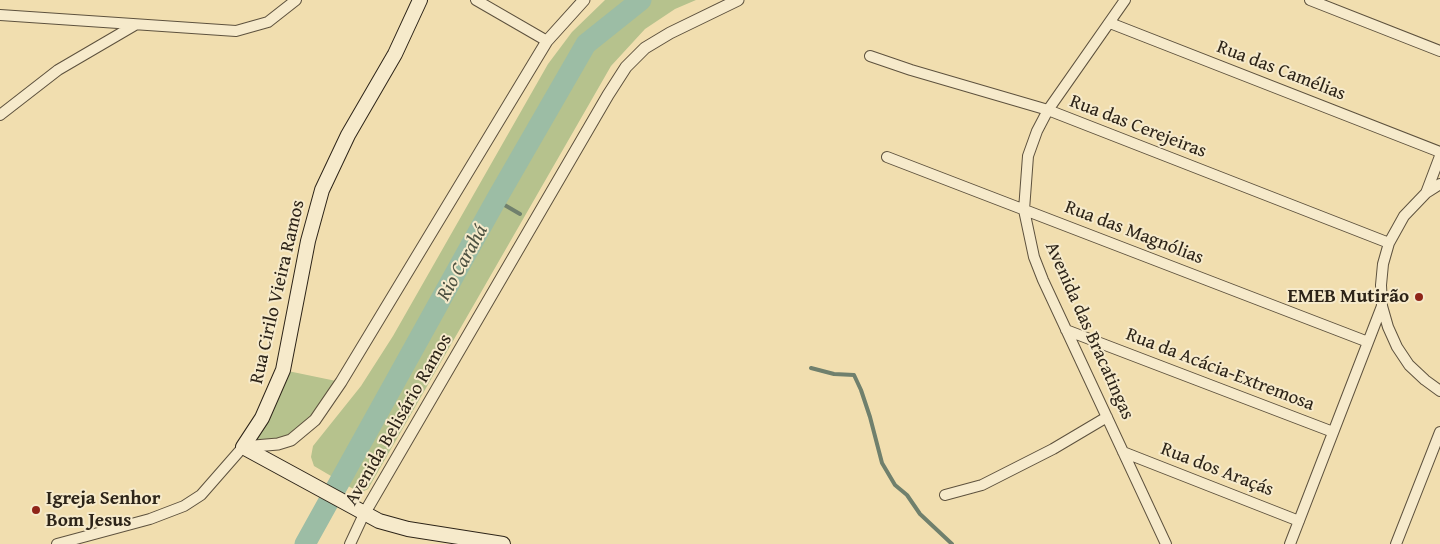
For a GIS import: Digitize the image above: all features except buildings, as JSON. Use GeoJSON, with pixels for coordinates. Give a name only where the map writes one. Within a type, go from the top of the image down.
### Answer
{"type":"FeatureCollection","features":[{"type":"Feature","properties":{"kind":"main road","name":"Rua Cirilo Vieira Ramos"},"geometry":{"type":"LineString","coordinates":[[243,447],[262,418],[283,370],[308,241],[322,190],[344,143],[395,54],[420,0]]}},
{"type":"Feature","properties":{"kind":"main road"},"geometry":{"type":"LineString","coordinates":[[243,447],[379,521],[408,529],[503,544]]}},
{"type":"Feature","properties":{"kind":"street"},"geometry":{"type":"LineString","coordinates":[[0,15],[236,31],[268,22],[296,0]]}},
{"type":"Feature","properties":{"kind":"street"},"geometry":{"type":"LineString","coordinates":[[476,0],[547,42]]}},
{"type":"Feature","properties":{"kind":"street"},"geometry":{"type":"LineString","coordinates":[[57,544],[150,520],[184,506],[201,495],[243,447],[278,444],[291,440],[315,420],[341,382],[547,42],[584,0]]}},
{"type":"Feature","properties":{"kind":"street","name":"Avenida Belisário Ramos"},"geometry":{"type":"LineString","coordinates":[[350,544],[364,514],[626,67],[645,48],[670,33],[738,0]]}},
{"type":"Feature","properties":{"kind":"street","name":"Avenida das Bracatingas"},"geometry":{"type":"LineString","coordinates":[[1125,0],[1048,110],[1036,131],[1028,156],[1024,210],[1034,257],[1166,544]]}},
{"type":"Feature","properties":{"kind":"street"},"geometry":{"type":"LineString","coordinates":[[1310,0],[1440,51]]}},
{"type":"Feature","properties":{"kind":"street","name":"Rua das Camélias"},"geometry":{"type":"LineString","coordinates":[[1110,23],[1440,152]]}},
{"type":"Feature","properties":{"kind":"street"},"geometry":{"type":"LineString","coordinates":[[0,115],[58,70],[135,25]]}},
{"type":"Feature","properties":{"kind":"street","name":"Rua das Cerejeiras"},"geometry":{"type":"LineString","coordinates":[[870,56],[1048,110],[1389,243]]}},
{"type":"Feature","properties":{"kind":"street"},"geometry":{"type":"LineString","coordinates":[[1426,193],[1440,156]]}},
{"type":"Feature","properties":{"kind":"street","name":"Rua das Magnólias"},"geometry":{"type":"LineString","coordinates":[[887,157],[1368,342]]}},
{"type":"Feature","properties":{"kind":"street"},"geometry":{"type":"LineString","coordinates":[[1440,184],[1426,193],[1404,216],[1389,243],[1382,271],[1382,306],[1388,327],[1397,347],[1409,365],[1424,380],[1440,391]]}},
{"type":"Feature","properties":{"kind":"street"},"geometry":{"type":"LineString","coordinates":[[1290,544],[1382,306]]}},
{"type":"Feature","properties":{"kind":"street","name":"Rua da Acácia-Extremosa"},"geometry":{"type":"LineString","coordinates":[[1066,330],[1334,432]]}},
{"type":"Feature","properties":{"kind":"street"},"geometry":{"type":"LineString","coordinates":[[945,495],[982,485],[1052,449],[1107,417]]}},
{"type":"Feature","properties":{"kind":"street"},"geometry":{"type":"LineString","coordinates":[[1396,544],[1440,432]]}},
{"type":"Feature","properties":{"kind":"street","name":"Rua dos Araçás"},"geometry":{"type":"LineString","coordinates":[[1123,452],[1299,520]]}},
{"type":"Feature","properties":{"kind":"green space"},"geometry":{"type":"Polygon","coordinates":[[[605,0],[696,0],[675,9],[645,29],[611,66],[368,489],[360,493],[314,466],[311,457],[313,446],[361,386],[393,336],[548,64],[572,32],[605,0]]]}},
{"type":"Feature","properties":{"kind":"green space"},"geometry":{"type":"Polygon","coordinates":[[[283,370],[341,382],[303,432],[243,447],[283,370]]]}},
{"type":"Feature","properties":{"kind":"waterway","name":"Rio Carahá"},"geometry":{"type":"LineString","coordinates":[[305,544],[496,200],[586,44],[641,0]]}},
{"type":"Feature","properties":{"kind":"waterway"},"geometry":{"type":"LineString","coordinates":[[496,200],[520,214]]}},
{"type":"Feature","properties":{"kind":"waterway"},"geometry":{"type":"LineString","coordinates":[[811,368],[834,374],[854,375],[870,417],[882,463],[895,485],[907,495],[920,514],[952,544]]}},
{"type":"Feature","properties":{"kind":"place","name":"EMEB Mutirão"},"geometry":{"type":"Point","coordinates":[1419,297]}},
{"type":"Feature","properties":{"kind":"place","name":"Igreja Senhor Bom Jesus"},"geometry":{"type":"Point","coordinates":[36,510]}}]}
